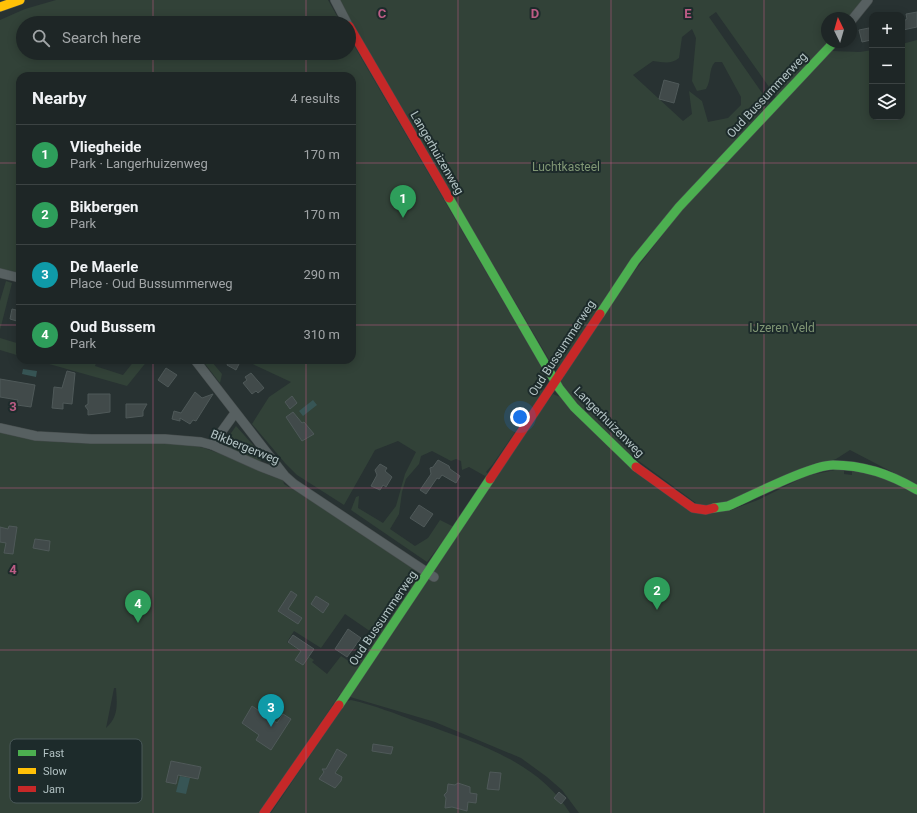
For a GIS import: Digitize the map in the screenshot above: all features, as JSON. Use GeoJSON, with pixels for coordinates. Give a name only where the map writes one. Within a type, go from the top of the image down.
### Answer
{"type":"FeatureCollection","features":[{"type":"Feature","properties":{"kind":"street"},"geometry":{"type":"LineString","coordinates":[[0,7],[20,0]]}},
{"type":"Feature","properties":{"kind":"street"},"geometry":{"type":"LineString","coordinates":[[335,0],[343,16]]}},
{"type":"Feature","properties":{"kind":"street"},"geometry":{"type":"LineString","coordinates":[[857,14],[868,0]]}},
{"type":"Feature","properties":{"kind":"street","name":"Langerhuizenweg"},"geometry":{"type":"LineString","coordinates":[[356,38],[555,381],[574,407],[633,464],[693,508],[706,510],[728,506],[807,472],[832,465],[873,470],[904,482],[917,490]]}},
{"type":"Feature","properties":{"kind":"street","name":"Oud Bussummerweg"},"geometry":{"type":"LineString","coordinates":[[264,813],[431,574],[555,381],[635,261],[679,207],[828,48]]}},
{"type":"Feature","properties":{"kind":"street"},"geometry":{"type":"LineString","coordinates":[[0,273],[16,277]]}},
{"type":"Feature","properties":{"kind":"street"},"geometry":{"type":"LineString","coordinates":[[198,364],[285,476]]}},
{"type":"Feature","properties":{"kind":"street"},"geometry":{"type":"LineString","coordinates":[[212,445],[235,413]]}},
{"type":"Feature","properties":{"kind":"street","name":"Bikbergerweg"},"geometry":{"type":"LineString","coordinates":[[0,428],[36,436],[91,440],[165,439],[212,445],[285,476],[294,484],[431,574]]}},
{"type":"Feature","properties":{"kind":"green space"},"geometry":{"type":"Polygon","coordinates":[[[56,0],[328,0],[337,16],[16,16],[16,60],[356,60],[356,49],[542,368],[545,381],[543,391],[486,472],[488,474],[485,476],[469,467],[462,470],[461,461],[456,459],[451,461],[432,451],[421,456],[419,464],[406,479],[402,492],[399,514],[390,529],[415,546],[428,538],[440,520],[454,527],[427,562],[351,510],[356,497],[359,496],[358,508],[383,523],[396,506],[405,474],[416,452],[398,441],[375,450],[344,505],[297,475],[252,424],[269,397],[291,382],[253,364],[356,364],[356,72],[16,72],[16,273],[0,269],[0,20],[25,9],[56,0]]]}},
{"type":"Feature","properties":{"kind":"green space","name":"Luchtkasteel"},"geometry":{"type":"Polygon","coordinates":[[[337,0],[867,0],[856,12],[821,12],[822,48],[779,101],[716,12],[709,17],[769,103],[738,138],[559,368],[554,368],[356,32],[356,16],[346,16],[337,0]],[[692,29],[682,37],[679,58],[669,62],[653,61],[633,75],[683,121],[692,114],[689,91],[702,101],[708,122],[728,118],[741,105],[741,97],[722,62],[715,62],[713,65],[706,89],[697,91],[692,81],[696,38],[692,29]]]}},
{"type":"Feature","properties":{"kind":"green space","name":"IJzeren Veld"},"geometry":{"type":"Polygon","coordinates":[[[917,40],[917,485],[850,450],[836,459],[803,469],[726,503],[700,506],[602,434],[560,383],[628,276],[681,209],[832,51],[860,52],[869,50],[869,120],[905,120],[905,43],[917,40]]]}},
{"type":"Feature","properties":{"kind":"green space"},"geometry":{"type":"Polygon","coordinates":[[[6,281],[12,283],[0,330],[0,301],[6,281]]]}},
{"type":"Feature","properties":{"kind":"green space"},"geometry":{"type":"Polygon","coordinates":[[[0,338],[16,343],[16,355],[0,350],[0,338]]]}},
{"type":"Feature","properties":{"kind":"green space"},"geometry":{"type":"Polygon","coordinates":[[[49,364],[96,364],[95,366],[123,375],[132,364],[145,364],[127,386],[49,364]]]}},
{"type":"Feature","properties":{"kind":"green space"},"geometry":{"type":"Polygon","coordinates":[[[205,364],[214,364],[222,374],[220,383],[205,364]]]}},
{"type":"Feature","properties":{"kind":"green space"},"geometry":{"type":"Polygon","coordinates":[[[553,394],[560,397],[673,498],[728,511],[758,500],[806,476],[835,470],[844,470],[844,474],[852,475],[852,471],[884,477],[917,495],[917,813],[579,813],[562,790],[521,758],[435,722],[340,694],[260,813],[0,813],[0,432],[35,440],[52,442],[173,443],[197,446],[283,480],[284,484],[361,530],[420,574],[553,394]],[[345,614],[321,648],[294,631],[287,642],[314,660],[312,662],[327,674],[341,656],[355,665],[377,636],[345,614]],[[114,688],[106,728],[113,719],[116,710],[116,688],[114,688]]]}},
{"type":"Feature","properties":{"kind":"green space"},"geometry":{"type":"Polygon","coordinates":[[[236,426],[264,457],[259,462],[222,446],[236,426]]]}},
{"type":"Feature","properties":{"kind":"green space"},"geometry":{"type":"Polygon","coordinates":[[[351,700],[368,704],[460,737],[502,755],[522,766],[540,779],[556,795],[570,813],[271,813],[347,701],[351,700]]]}},
{"type":"Feature","properties":{"kind":"water"},"geometry":{"type":"Polygon","coordinates":[[[23,369],[37,371],[36,377],[22,374],[23,369]]]}},
{"type":"Feature","properties":{"kind":"water"},"geometry":{"type":"Polygon","coordinates":[[[313,400],[317,405],[303,416],[299,411],[313,400]]]}},
{"type":"Feature","properties":{"kind":"water"},"geometry":{"type":"Polygon","coordinates":[[[180,776],[190,778],[186,794],[176,792],[180,776]]]}},
{"type":"Feature","properties":{"kind":"building"},"geometry":{"type":"Polygon","coordinates":[[[917,12],[917,27],[905,30],[905,20],[907,19],[906,14],[917,12]]]}},
{"type":"Feature","properties":{"kind":"building"},"geometry":{"type":"Polygon","coordinates":[[[869,28],[869,40],[862,42],[859,30],[869,28]]]}},
{"type":"Feature","properties":{"kind":"building"},"geometry":{"type":"Polygon","coordinates":[[[664,80],[679,84],[674,103],[659,99],[664,80]]]}},
{"type":"Feature","properties":{"kind":"building"},"geometry":{"type":"Polygon","coordinates":[[[12,309],[16,310],[16,321],[10,319],[12,309]]]}},
{"type":"Feature","properties":{"kind":"building"},"geometry":{"type":"Polygon","coordinates":[[[227,364],[239,364],[236,370],[227,364]]]}},
{"type":"Feature","properties":{"kind":"building"},"geometry":{"type":"Polygon","coordinates":[[[166,368],[177,375],[168,387],[158,380],[166,368]]]}},
{"type":"Feature","properties":{"kind":"building"},"geometry":{"type":"Polygon","coordinates":[[[67,371],[75,373],[72,404],[63,403],[63,409],[52,408],[54,387],[62,388],[67,371]]]}},
{"type":"Feature","properties":{"kind":"building"},"geometry":{"type":"Polygon","coordinates":[[[251,373],[264,388],[258,393],[256,391],[252,394],[243,383],[247,380],[245,377],[251,373]]]}},
{"type":"Feature","properties":{"kind":"building"},"geometry":{"type":"Polygon","coordinates":[[[0,379],[35,385],[31,407],[17,405],[18,400],[0,397],[0,379]]]}},
{"type":"Feature","properties":{"kind":"building"},"geometry":{"type":"Polygon","coordinates":[[[195,392],[202,398],[213,394],[196,421],[193,420],[190,424],[180,418],[180,421],[172,419],[174,411],[181,413],[195,392]]]}},
{"type":"Feature","properties":{"kind":"building"},"geometry":{"type":"Polygon","coordinates":[[[88,394],[110,394],[110,412],[88,415],[88,410],[85,406],[88,404],[88,394]]]}},
{"type":"Feature","properties":{"kind":"building"},"geometry":{"type":"Polygon","coordinates":[[[292,396],[297,403],[290,409],[285,402],[292,396]]]}},
{"type":"Feature","properties":{"kind":"building"},"geometry":{"type":"Polygon","coordinates":[[[126,404],[147,404],[143,411],[143,416],[126,418],[126,404]]]}},
{"type":"Feature","properties":{"kind":"building"},"geometry":{"type":"Polygon","coordinates":[[[293,412],[314,434],[302,441],[286,417],[293,412]]]}},
{"type":"Feature","properties":{"kind":"building"},"geometry":{"type":"Polygon","coordinates":[[[438,460],[449,466],[450,469],[460,476],[456,483],[442,475],[439,479],[437,478],[426,494],[420,490],[431,474],[430,468],[433,467],[438,460]]]}},
{"type":"Feature","properties":{"kind":"building"},"geometry":{"type":"Polygon","coordinates":[[[380,464],[387,468],[385,471],[392,477],[386,487],[383,485],[380,490],[371,486],[377,475],[375,470],[380,464]]]}},
{"type":"Feature","properties":{"kind":"building"},"geometry":{"type":"Polygon","coordinates":[[[419,505],[433,514],[424,527],[410,518],[419,505]]]}},
{"type":"Feature","properties":{"kind":"building"},"geometry":{"type":"Polygon","coordinates":[[[9,526],[17,527],[13,554],[4,553],[6,543],[0,542],[0,527],[8,529],[9,526]]]}},
{"type":"Feature","properties":{"kind":"building"},"geometry":{"type":"Polygon","coordinates":[[[35,539],[50,541],[49,551],[33,548],[35,539]]]}},
{"type":"Feature","properties":{"kind":"building"},"geometry":{"type":"Polygon","coordinates":[[[291,591],[297,595],[288,609],[302,618],[298,624],[278,611],[291,591]]]}},
{"type":"Feature","properties":{"kind":"building"},"geometry":{"type":"Polygon","coordinates":[[[316,596],[329,604],[323,613],[311,604],[316,596]]]}},
{"type":"Feature","properties":{"kind":"building"},"geometry":{"type":"Polygon","coordinates":[[[348,629],[361,638],[347,657],[335,649],[348,629]]]}},
{"type":"Feature","properties":{"kind":"building"},"geometry":{"type":"Polygon","coordinates":[[[293,635],[314,649],[303,665],[295,660],[301,651],[288,642],[293,635]]]}},
{"type":"Feature","properties":{"kind":"building"},"geometry":{"type":"Polygon","coordinates":[[[252,706],[277,723],[283,714],[291,719],[271,750],[256,740],[259,735],[242,723],[252,706]]]}},
{"type":"Feature","properties":{"kind":"building"},"geometry":{"type":"Polygon","coordinates":[[[373,744],[393,747],[391,754],[372,751],[373,744]]]}},
{"type":"Feature","properties":{"kind":"building"},"geometry":{"type":"Polygon","coordinates":[[[337,749],[347,755],[335,773],[342,777],[341,781],[335,788],[319,779],[324,772],[322,769],[326,769],[337,749]]]}},
{"type":"Feature","properties":{"kind":"building"},"geometry":{"type":"Polygon","coordinates":[[[171,761],[201,767],[198,779],[178,775],[176,784],[166,782],[171,761]]]}},
{"type":"Feature","properties":{"kind":"building"},"geometry":{"type":"Polygon","coordinates":[[[490,772],[501,773],[499,790],[487,789],[490,772]]]}},
{"type":"Feature","properties":{"kind":"building"},"geometry":{"type":"Polygon","coordinates":[[[458,783],[470,787],[470,793],[477,794],[476,803],[468,802],[467,811],[452,807],[445,808],[446,798],[444,795],[447,792],[448,784],[455,785],[458,783]]]}},
{"type":"Feature","properties":{"kind":"building"},"geometry":{"type":"Polygon","coordinates":[[[559,792],[566,798],[561,804],[554,798],[559,792]]]}},
{"type":"Feature","properties":{"kind":"traffic: fast"},"geometry":{"type":"LineString","coordinates":[[600,314],[635,261],[679,207],[828,48]]}},
{"type":"Feature","properties":{"kind":"traffic: fast"},"geometry":{"type":"LineString","coordinates":[[449,198],[559,388],[574,407],[636,467]]}},
{"type":"Feature","properties":{"kind":"traffic: fast"},"geometry":{"type":"LineString","coordinates":[[714,508],[728,506],[796,475],[823,466],[833,465],[844,465],[877,472],[887,475],[917,490]]}},
{"type":"Feature","properties":{"kind":"traffic: fast"},"geometry":{"type":"LineString","coordinates":[[339,705],[490,479]]}},
{"type":"Feature","properties":{"kind":"traffic: slow"},"geometry":{"type":"LineString","coordinates":[[0,7],[20,0]]}},
{"type":"Feature","properties":{"kind":"traffic: jam"},"geometry":{"type":"LineString","coordinates":[[356,38],[449,198]]}},
{"type":"Feature","properties":{"kind":"traffic: jam"},"geometry":{"type":"LineString","coordinates":[[490,479],[600,314]]}},
{"type":"Feature","properties":{"kind":"traffic: jam"},"geometry":{"type":"LineString","coordinates":[[636,467],[693,508],[706,510],[714,508]]}},
{"type":"Feature","properties":{"kind":"traffic: jam"},"geometry":{"type":"LineString","coordinates":[[264,813],[339,705]]}},
{"type":"Feature","properties":{"kind":"place","name":"Vliegheide"},"geometry":{"type":"Point","coordinates":[403,218]}},
{"type":"Feature","properties":{"kind":"place","name":"Bikbergen"},"geometry":{"type":"Point","coordinates":[657,610]}},
{"type":"Feature","properties":{"kind":"place","name":"Oud Bussem"},"geometry":{"type":"Point","coordinates":[138,623]}},
{"type":"Feature","properties":{"kind":"place","name":"De Maerle"},"geometry":{"type":"Point","coordinates":[271,727]}}]}
